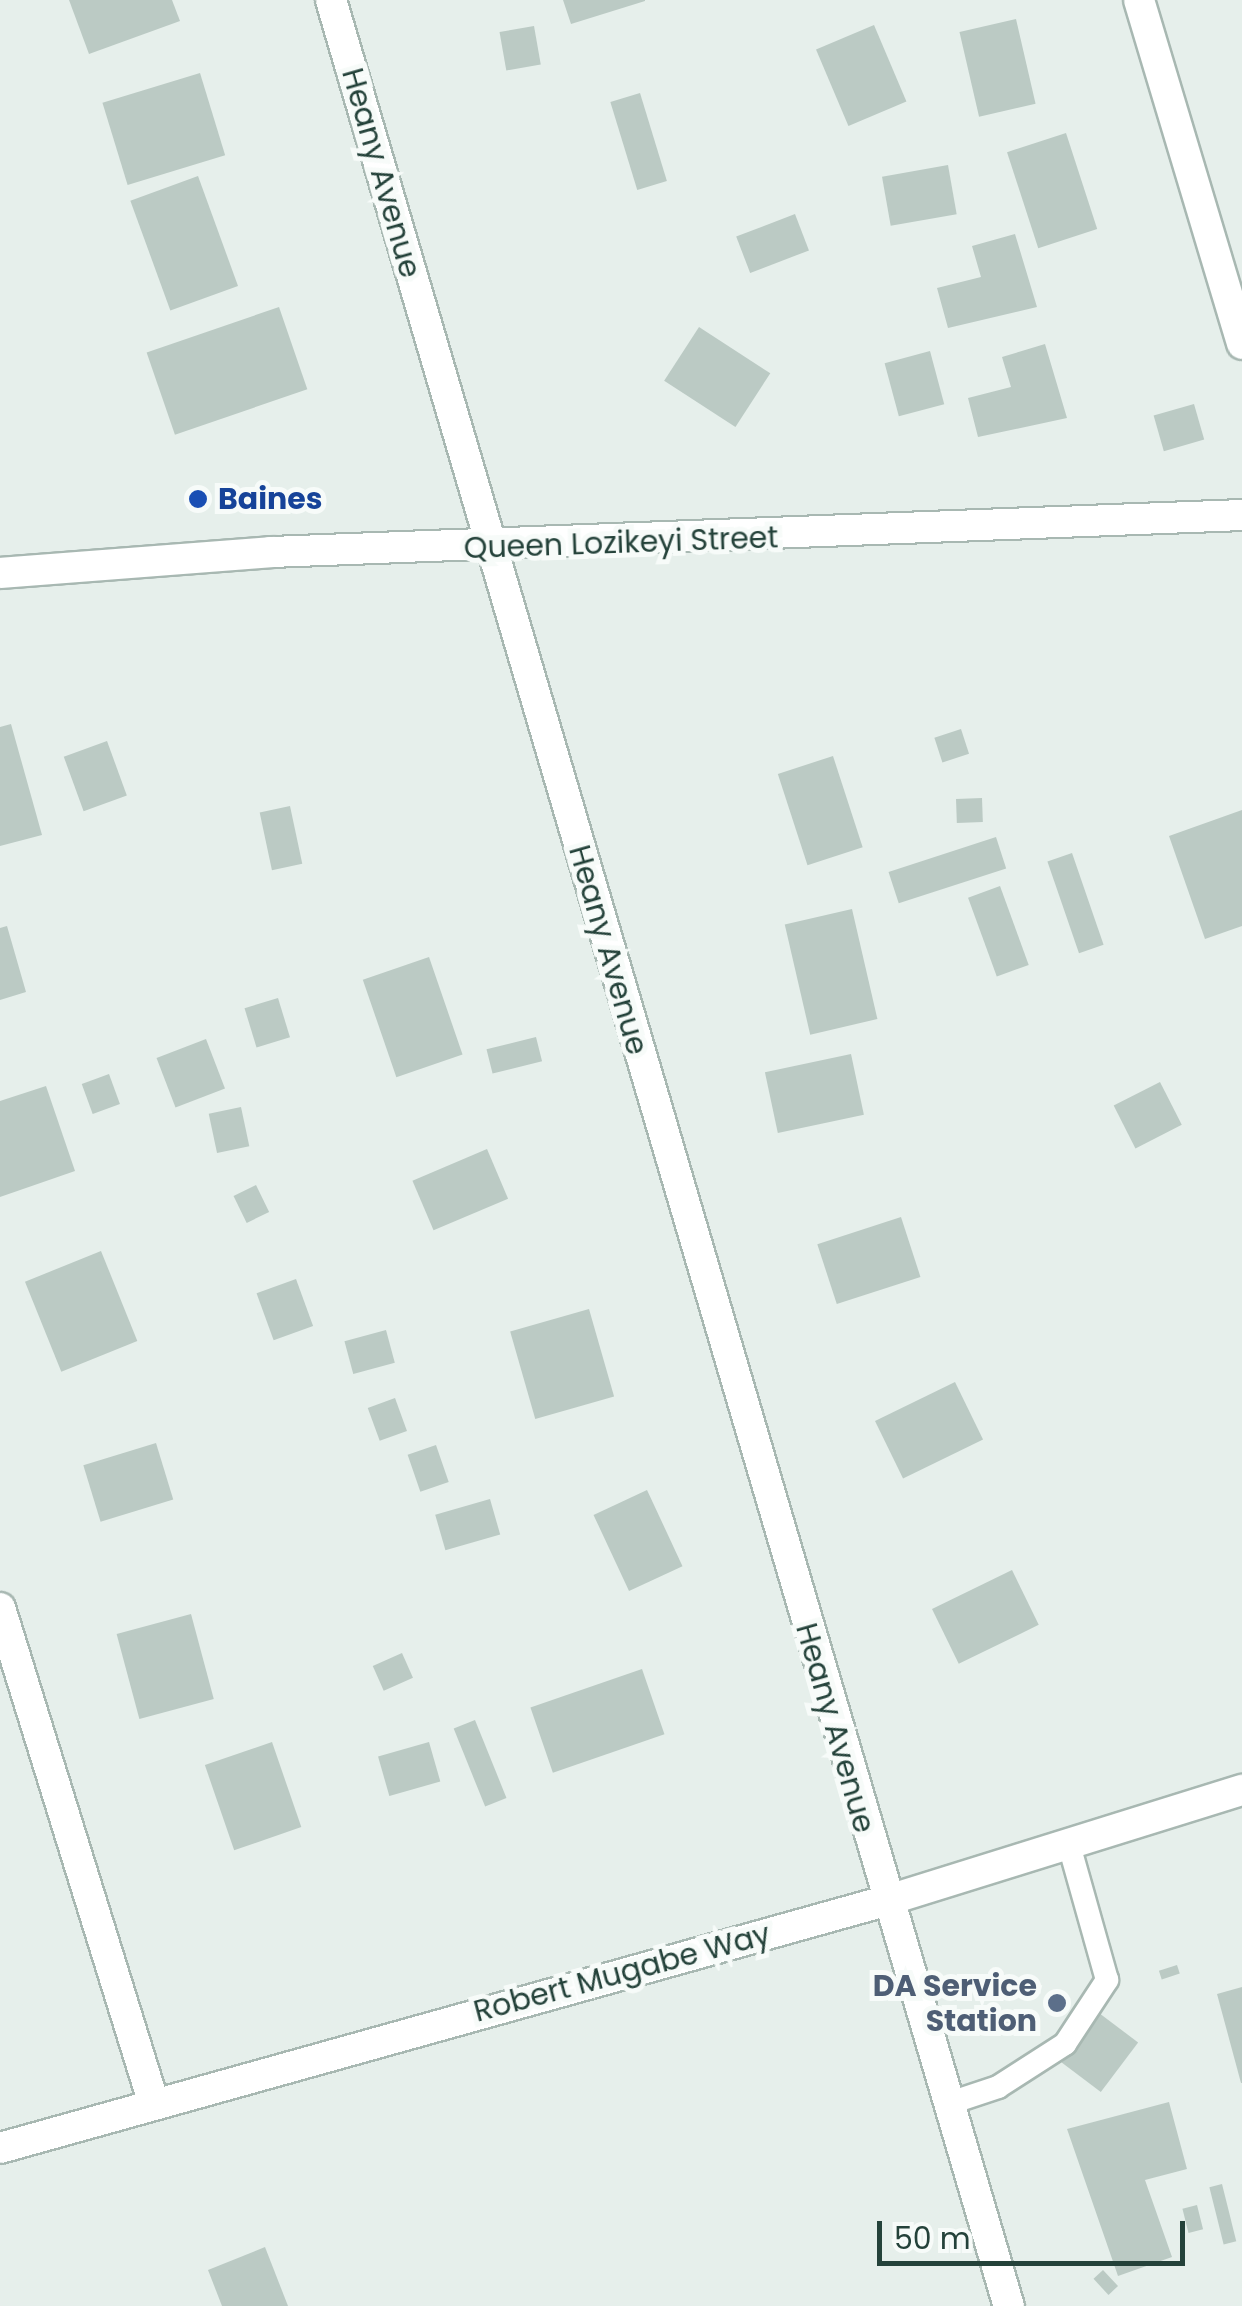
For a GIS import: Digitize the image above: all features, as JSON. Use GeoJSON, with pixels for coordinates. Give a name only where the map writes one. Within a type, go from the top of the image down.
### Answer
{"type":"FeatureCollection","features":[{"type":"Feature","properties":{"kind":"street","name":"Heany Avenue"},"geometry":{"type":"LineString","coordinates":[[331,0],[885,1901],[1009,2306]]}},
{"type":"Feature","properties":{"kind":"street"},"geometry":{"type":"LineString","coordinates":[[1139,0],[1242,344]]}},
{"type":"Feature","properties":{"kind":"street","name":"Queen Lozikeyi Street"},"geometry":{"type":"LineString","coordinates":[[0,573],[271,552],[492,550],[1242,515]]}},
{"type":"Feature","properties":{"kind":"street"},"geometry":{"type":"LineString","coordinates":[[0,1608],[153,2100]]}},
{"type":"Feature","properties":{"kind":"street","name":"Robert Mugabe Way"},"geometry":{"type":"LineString","coordinates":[[0,2148],[153,2100],[885,1901],[1242,1790]]}},
{"type":"Feature","properties":{"kind":"lane"},"geometry":{"type":"LineString","coordinates":[[947,2104],[998,2087],[1065,2044],[1107,1980],[1069,1845]]}},
{"type":"Feature","properties":{"kind":"building"},"geometry":{"type":"Polygon","coordinates":[[[69,0],[172,0],[180,21],[89,54],[69,0]]]}},
{"type":"Feature","properties":{"kind":"building"},"geometry":{"type":"Polygon","coordinates":[[[563,0],[645,0],[645,1],[571,24],[563,0]]]}},
{"type":"Feature","properties":{"kind":"building"},"geometry":{"type":"Polygon","coordinates":[[[1016,19],[1036,104],[979,117],[959,32],[1016,19]]]}},
{"type":"Feature","properties":{"kind":"building"},"geometry":{"type":"Polygon","coordinates":[[[874,25],[906,101],[848,126],[816,50],[874,25]]]}},
{"type":"Feature","properties":{"kind":"building"},"geometry":{"type":"Polygon","coordinates":[[[534,26],[541,64],[506,70],[500,32],[534,26]]]}},
{"type":"Feature","properties":{"kind":"building"},"geometry":{"type":"Polygon","coordinates":[[[200,73],[225,155],[128,185],[102,103],[200,73]]]}},
{"type":"Feature","properties":{"kind":"building"},"geometry":{"type":"Polygon","coordinates":[[[640,93],[667,181],[637,190],[610,102],[640,93]]]}},
{"type":"Feature","properties":{"kind":"building"},"geometry":{"type":"Polygon","coordinates":[[[1066,133],[1097,229],[1038,248],[1007,152],[1066,133]]]}},
{"type":"Feature","properties":{"kind":"building"},"geometry":{"type":"Polygon","coordinates":[[[948,165],[957,214],[891,226],[882,177],[948,165]]]}},
{"type":"Feature","properties":{"kind":"building"},"geometry":{"type":"Polygon","coordinates":[[[198,176],[238,286],[170,311],[130,201],[198,176]]]}},
{"type":"Feature","properties":{"kind":"building"},"geometry":{"type":"Polygon","coordinates":[[[795,214],[809,250],[750,273],[736,237],[795,214]]]}},
{"type":"Feature","properties":{"kind":"building"},"geometry":{"type":"Polygon","coordinates":[[[1015,234],[1037,307],[948,328],[937,288],[981,277],[972,246],[1015,234]]]}},
{"type":"Feature","properties":{"kind":"building"},"geometry":{"type":"Polygon","coordinates":[[[279,307],[307,389],[175,435],[147,353],[279,307]]]}},
{"type":"Feature","properties":{"kind":"building"},"geometry":{"type":"Polygon","coordinates":[[[699,327],[770,373],[735,427],[664,381],[699,327]]]}},
{"type":"Feature","properties":{"kind":"building"},"geometry":{"type":"Polygon","coordinates":[[[1045,344],[1067,418],[978,437],[968,398],[1011,387],[1002,357],[1045,344]]]}},
{"type":"Feature","properties":{"kind":"building"},"geometry":{"type":"Polygon","coordinates":[[[930,351],[944,404],[899,416],[885,363],[930,351]]]}},
{"type":"Feature","properties":{"kind":"building"},"geometry":{"type":"Polygon","coordinates":[[[1194,404],[1204,440],[1164,451],[1154,416],[1194,404]]]}},
{"type":"Feature","properties":{"kind":"building"},"geometry":{"type":"Polygon","coordinates":[[[11,724],[42,835],[0,846],[0,727],[11,724]]]}},
{"type":"Feature","properties":{"kind":"building"},"geometry":{"type":"Polygon","coordinates":[[[961,729],[969,754],[942,762],[934,738],[961,729]]]}},
{"type":"Feature","properties":{"kind":"building"},"geometry":{"type":"Polygon","coordinates":[[[107,741],[127,796],[84,811],[64,757],[107,741]]]}},
{"type":"Feature","properties":{"kind":"building"},"geometry":{"type":"Polygon","coordinates":[[[833,756],[863,847],[808,865],[778,774],[833,756]]]}},
{"type":"Feature","properties":{"kind":"building"},"geometry":{"type":"Polygon","coordinates":[[[982,798],[983,822],[957,823],[956,799],[982,798]]]}},
{"type":"Feature","properties":{"kind":"building"},"geometry":{"type":"Polygon","coordinates":[[[290,806],[302,864],[272,870],[260,812],[290,806]]]}},
{"type":"Feature","properties":{"kind":"building"},"geometry":{"type":"Polygon","coordinates":[[[1242,810],[1242,926],[1205,939],[1169,836],[1242,810]]]}},
{"type":"Feature","properties":{"kind":"building"},"geometry":{"type":"Polygon","coordinates":[[[996,837],[1006,868],[899,903],[889,872],[996,837]]]}},
{"type":"Feature","properties":{"kind":"building"},"geometry":{"type":"Polygon","coordinates":[[[1072,853],[1104,945],[1079,953],[1047,861],[1072,853]]]}},
{"type":"Feature","properties":{"kind":"building"},"geometry":{"type":"Polygon","coordinates":[[[1000,886],[1029,965],[997,977],[968,898],[1000,886]]]}},
{"type":"Feature","properties":{"kind":"building"},"geometry":{"type":"Polygon","coordinates":[[[852,909],[877,1019],[810,1035],[785,925],[852,909]]]}},
{"type":"Feature","properties":{"kind":"building"},"geometry":{"type":"Polygon","coordinates":[[[7,926],[26,992],[0,1000],[0,928],[7,926]]]}},
{"type":"Feature","properties":{"kind":"building"},"geometry":{"type":"Polygon","coordinates":[[[429,957],[463,1054],[396,1077],[363,980],[429,957]]]}},
{"type":"Feature","properties":{"kind":"building"},"geometry":{"type":"Polygon","coordinates":[[[278,998],[290,1037],[257,1047],[245,1008],[278,998]]]}},
{"type":"Feature","properties":{"kind":"building"},"geometry":{"type":"Polygon","coordinates":[[[536,1037],[542,1061],[493,1074],[487,1049],[536,1037]]]}},
{"type":"Feature","properties":{"kind":"building"},"geometry":{"type":"Polygon","coordinates":[[[206,1039],[225,1088],[176,1107],[157,1058],[206,1039]]]}},
{"type":"Feature","properties":{"kind":"building"},"geometry":{"type":"Polygon","coordinates":[[[851,1054],[864,1115],[778,1133],[765,1072],[851,1054]]]}},
{"type":"Feature","properties":{"kind":"building"},"geometry":{"type":"Polygon","coordinates":[[[109,1074],[120,1104],[93,1114],[82,1084],[109,1074]]]}},
{"type":"Feature","properties":{"kind":"building"},"geometry":{"type":"Polygon","coordinates":[[[1160,1082],[1182,1125],[1135,1148],[1114,1106],[1160,1082]]]}},
{"type":"Feature","properties":{"kind":"building"},"geometry":{"type":"Polygon","coordinates":[[[46,1086],[75,1171],[0,1197],[0,1101],[46,1086]]]}},
{"type":"Feature","properties":{"kind":"building"},"geometry":{"type":"Polygon","coordinates":[[[241,1107],[249,1146],[217,1153],[209,1114],[241,1107]]]}},
{"type":"Feature","properties":{"kind":"building"},"geometry":{"type":"Polygon","coordinates":[[[487,1149],[508,1199],[434,1230],[412,1181],[487,1149]]]}},
{"type":"Feature","properties":{"kind":"building"},"geometry":{"type":"Polygon","coordinates":[[[256,1185],[269,1212],[247,1223],[234,1196],[256,1185]]]}},
{"type":"Feature","properties":{"kind":"building"},"geometry":{"type":"Polygon","coordinates":[[[901,1217],[920,1277],[837,1304],[817,1244],[901,1217]]]}},
{"type":"Feature","properties":{"kind":"building"},"geometry":{"type":"Polygon","coordinates":[[[101,1251],[137,1341],[61,1372],[25,1282],[101,1251]]]}},
{"type":"Feature","properties":{"kind":"building"},"geometry":{"type":"Polygon","coordinates":[[[296,1279],[313,1326],[274,1340],[257,1293],[296,1279]]]}},
{"type":"Feature","properties":{"kind":"building"},"geometry":{"type":"Polygon","coordinates":[[[589,1309],[614,1396],[535,1419],[510,1332],[589,1309]]]}},
{"type":"Feature","properties":{"kind":"building"},"geometry":{"type":"Polygon","coordinates":[[[386,1330],[395,1363],[353,1374],[344,1341],[386,1330]]]}},
{"type":"Feature","properties":{"kind":"building"},"geometry":{"type":"Polygon","coordinates":[[[955,1382],[983,1440],[903,1479],[875,1421],[955,1382]]]}},
{"type":"Feature","properties":{"kind":"building"},"geometry":{"type":"Polygon","coordinates":[[[395,1398],[407,1431],[380,1441],[368,1408],[395,1398]]]}},
{"type":"Feature","properties":{"kind":"building"},"geometry":{"type":"Polygon","coordinates":[[[156,1443],[173,1499],[101,1522],[83,1465],[156,1443]]]}},
{"type":"Feature","properties":{"kind":"building"},"geometry":{"type":"Polygon","coordinates":[[[436,1445],[449,1482],[420,1492],[408,1455],[436,1445]]]}},
{"type":"Feature","properties":{"kind":"building"},"geometry":{"type":"Polygon","coordinates":[[[647,1490],[682,1566],[629,1591],[594,1515],[647,1490]]]}},
{"type":"Feature","properties":{"kind":"building"},"geometry":{"type":"Polygon","coordinates":[[[490,1499],[500,1535],[445,1550],[435,1515],[490,1499]]]}},
{"type":"Feature","properties":{"kind":"building"},"geometry":{"type":"Polygon","coordinates":[[[1012,1570],[1039,1625],[959,1664],[932,1609],[1012,1570]]]}},
{"type":"Feature","properties":{"kind":"building"},"geometry":{"type":"Polygon","coordinates":[[[191,1614],[214,1699],[139,1719],[117,1634],[191,1614]]]}},
{"type":"Feature","properties":{"kind":"building"},"geometry":{"type":"Polygon","coordinates":[[[402,1653],[413,1678],[384,1691],[373,1666],[402,1653]]]}},
{"type":"Feature","properties":{"kind":"building"},"geometry":{"type":"Polygon","coordinates":[[[642,1669],[664,1734],[553,1773],[530,1707],[642,1669]]]}},
{"type":"Feature","properties":{"kind":"building"},"geometry":{"type":"Polygon","coordinates":[[[475,1720],[506,1798],[485,1806],[454,1729],[475,1720]]]}},
{"type":"Feature","properties":{"kind":"building"},"geometry":{"type":"Polygon","coordinates":[[[272,1742],[301,1827],[234,1850],[205,1765],[272,1742]]]}},
{"type":"Feature","properties":{"kind":"building"},"geometry":{"type":"Polygon","coordinates":[[[429,1742],[440,1781],[389,1796],[378,1757],[429,1742]]]}},
{"type":"Feature","properties":{"kind":"building"},"geometry":{"type":"Polygon","coordinates":[[[1177,1965],[1180,1974],[1162,1979],[1159,1971],[1177,1965]]]}},
{"type":"Feature","properties":{"kind":"building"},"geometry":{"type":"Polygon","coordinates":[[[1242,1987],[1242,2083],[1241,2083],[1217,1994],[1242,1987]]]}},
{"type":"Feature","properties":{"kind":"building"},"geometry":{"type":"Polygon","coordinates":[[[1099,2013],[1138,2042],[1101,2092],[1062,2063],[1099,2013]]]}},
{"type":"Feature","properties":{"kind":"building"},"geometry":{"type":"Polygon","coordinates":[[[1169,2102],[1187,2169],[1145,2180],[1172,2257],[1118,2276],[1067,2129],[1169,2102]]]}},
{"type":"Feature","properties":{"kind":"building"},"geometry":{"type":"Polygon","coordinates":[[[1222,2184],[1236,2241],[1224,2244],[1209,2187],[1222,2184]]]}},
{"type":"Feature","properties":{"kind":"building"},"geometry":{"type":"Polygon","coordinates":[[[1197,2205],[1203,2229],[1188,2233],[1182,2209],[1197,2205]]]}},
{"type":"Feature","properties":{"kind":"building"},"geometry":{"type":"Polygon","coordinates":[[[265,2247],[288,2306],[222,2306],[208,2270],[265,2247]]]}},
{"type":"Feature","properties":{"kind":"building"},"geometry":{"type":"Polygon","coordinates":[[[1103,2270],[1118,2286],[1108,2295],[1093,2279],[1103,2270]]]}},
{"type":"Feature","properties":{"kind":"place","name":"Baines"},"geometry":{"type":"Point","coordinates":[198,499]}},
{"type":"Feature","properties":{"kind":"place","name":"DA Service Station"},"geometry":{"type":"Point","coordinates":[1057,2003]}}]}
